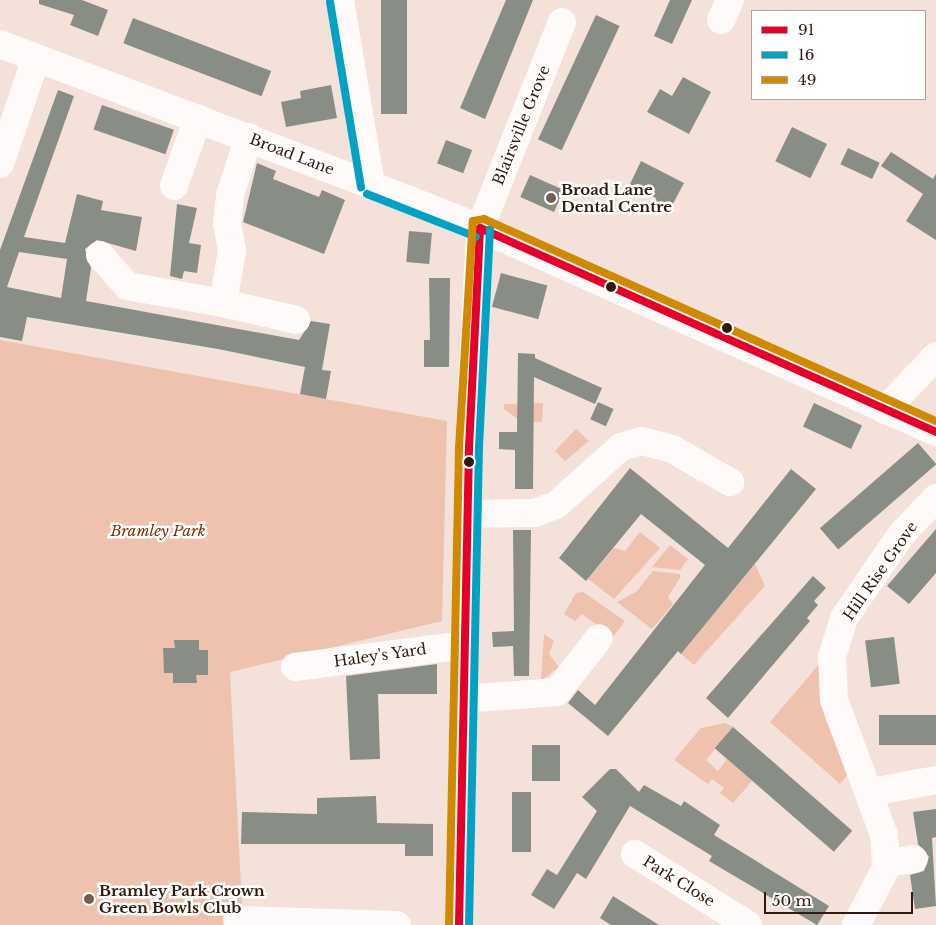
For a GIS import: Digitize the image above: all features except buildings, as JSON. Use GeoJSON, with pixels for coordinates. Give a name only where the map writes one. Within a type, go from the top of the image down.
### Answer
{"type":"FeatureCollection","features":[{"type":"Feature","properties":{"kind":"street"},"geometry":{"type":"LineString","coordinates":[[340,0],[371,185]]}},
{"type":"Feature","properties":{"kind":"street","name":"Blairsville Grove"},"geometry":{"type":"LineString","coordinates":[[459,925],[467,514],[480,228],[562,22]]}},
{"type":"Feature","properties":{"kind":"street","name":"Broad Lane"},"geometry":{"type":"LineString","coordinates":[[0,44],[249,137],[480,228],[936,432]]}},
{"type":"Feature","properties":{"kind":"street"},"geometry":{"type":"LineString","coordinates":[[0,164],[8,117],[36,58]]}},
{"type":"Feature","properties":{"kind":"street"},"geometry":{"type":"LineString","coordinates":[[174,186],[198,118]]}},
{"type":"Feature","properties":{"kind":"street"},"geometry":{"type":"LineString","coordinates":[[223,303],[232,252],[227,224],[230,195],[249,137]]}},
{"type":"Feature","properties":{"kind":"street"},"geometry":{"type":"LineString","coordinates":[[100,255],[127,286],[223,303],[296,320]]}},
{"type":"Feature","properties":{"kind":"street"},"geometry":{"type":"LineString","coordinates":[[884,410],[936,356]]}},
{"type":"Feature","properties":{"kind":"street"},"geometry":{"type":"LineString","coordinates":[[467,514],[534,513],[556,505],[621,447],[642,441],[672,448],[730,482]]}},
{"type":"Feature","properties":{"kind":"street","name":"Hill Rise Grove"},"geometry":{"type":"LineString","coordinates":[[886,863],[884,835],[871,792],[834,700],[832,657],[844,618],[901,535],[936,498]]}},
{"type":"Feature","properties":{"kind":"street"},"geometry":{"type":"LineString","coordinates":[[463,699],[558,692],[599,638]]}},
{"type":"Feature","properties":{"kind":"street","name":"Haley's Yard"},"geometry":{"type":"LineString","coordinates":[[295,667],[464,645]]}},
{"type":"Feature","properties":{"kind":"street"},"geometry":{"type":"LineString","coordinates":[[871,792],[936,780]]}},
{"type":"Feature","properties":{"kind":"street","name":"Park Close"},"geometry":{"type":"LineString","coordinates":[[635,854],[748,925]]}},
{"type":"Feature","properties":{"kind":"street"},"geometry":{"type":"LineString","coordinates":[[856,925],[872,900],[886,863],[914,859]]}},
{"type":"Feature","properties":{"kind":"street"},"geometry":{"type":"LineString","coordinates":[[238,920],[397,925]]}},
{"type":"Feature","properties":{"kind":"green space","name":"Bramley Park"},"geometry":{"type":"Polygon","coordinates":[[[0,340],[447,421],[442,621],[230,672],[243,925],[0,925],[0,340]]]}},
{"type":"Feature","properties":{"kind":"green space"},"geometry":{"type":"Polygon","coordinates":[[[543,403],[542,422],[521,422],[504,409],[504,404],[543,403]]]}},
{"type":"Feature","properties":{"kind":"green space"},"geometry":{"type":"Polygon","coordinates":[[[576,429],[589,441],[565,461],[555,451],[576,429]]]}},
{"type":"Feature","properties":{"kind":"green space"},"geometry":{"type":"Polygon","coordinates":[[[640,532],[660,548],[614,599],[588,579],[614,548],[625,551],[640,532]]]}},
{"type":"Feature","properties":{"kind":"green space"},"geometry":{"type":"Polygon","coordinates":[[[670,545],[688,559],[680,570],[652,567],[670,545]]]}},
{"type":"Feature","properties":{"kind":"green space"},"geometry":{"type":"Polygon","coordinates":[[[755,564],[765,586],[694,665],[681,654],[755,564]]]}},
{"type":"Feature","properties":{"kind":"green space"},"geometry":{"type":"Polygon","coordinates":[[[653,571],[680,574],[680,578],[668,597],[673,604],[652,629],[617,602],[636,592],[653,571]]]}},
{"type":"Feature","properties":{"kind":"green space"},"geometry":{"type":"Polygon","coordinates":[[[583,592],[625,621],[613,637],[582,614],[575,621],[564,614],[576,593],[583,592]]]}},
{"type":"Feature","properties":{"kind":"green space"},"geometry":{"type":"Polygon","coordinates":[[[544,634],[554,641],[549,654],[559,667],[541,681],[544,634]]]}},
{"type":"Feature","properties":{"kind":"green space"},"geometry":{"type":"Polygon","coordinates":[[[820,663],[825,718],[848,774],[840,784],[770,722],[820,663]]]}},
{"type":"Feature","properties":{"kind":"green space"},"geometry":{"type":"Polygon","coordinates":[[[725,723],[733,727],[706,760],[718,771],[727,759],[752,781],[733,803],[720,793],[724,788],[712,779],[708,784],[674,760],[701,728],[725,723]]]}},
{"type":"Feature","properties":{"kind":"transit line","name":"16"},"geometry":{"type":"LineString","coordinates":[[330,2],[361,187]]}},
{"type":"Feature","properties":{"kind":"transit line","name":"16"},"geometry":{"type":"LineString","coordinates":[[367,194],[476,237]]}},
{"type":"Feature","properties":{"kind":"transit line","name":"49"},"geometry":{"type":"LineString","coordinates":[[449,925],[459,447],[473,221],[484,219],[936,421]]}},
{"type":"Feature","properties":{"kind":"transit line","name":"91"},"geometry":{"type":"LineString","coordinates":[[480,228],[936,432]]}},
{"type":"Feature","properties":{"kind":"transit line","name":"91"},"geometry":{"type":"LineString","coordinates":[[459,925],[469,447],[480,228]]}},
{"type":"Feature","properties":{"kind":"transit line","name":"16"},"geometry":{"type":"LineString","coordinates":[[469,925],[479,447],[490,229]]}},
{"type":"Feature","properties":{"kind":"place","name":"Broad Lane Dental Centre"},"geometry":{"type":"Point","coordinates":[551,198]}},
{"type":"Feature","properties":{"kind":"place","name":"Bramley Park Crown Green Bowls Club"},"geometry":{"type":"Point","coordinates":[89,899]}}]}
